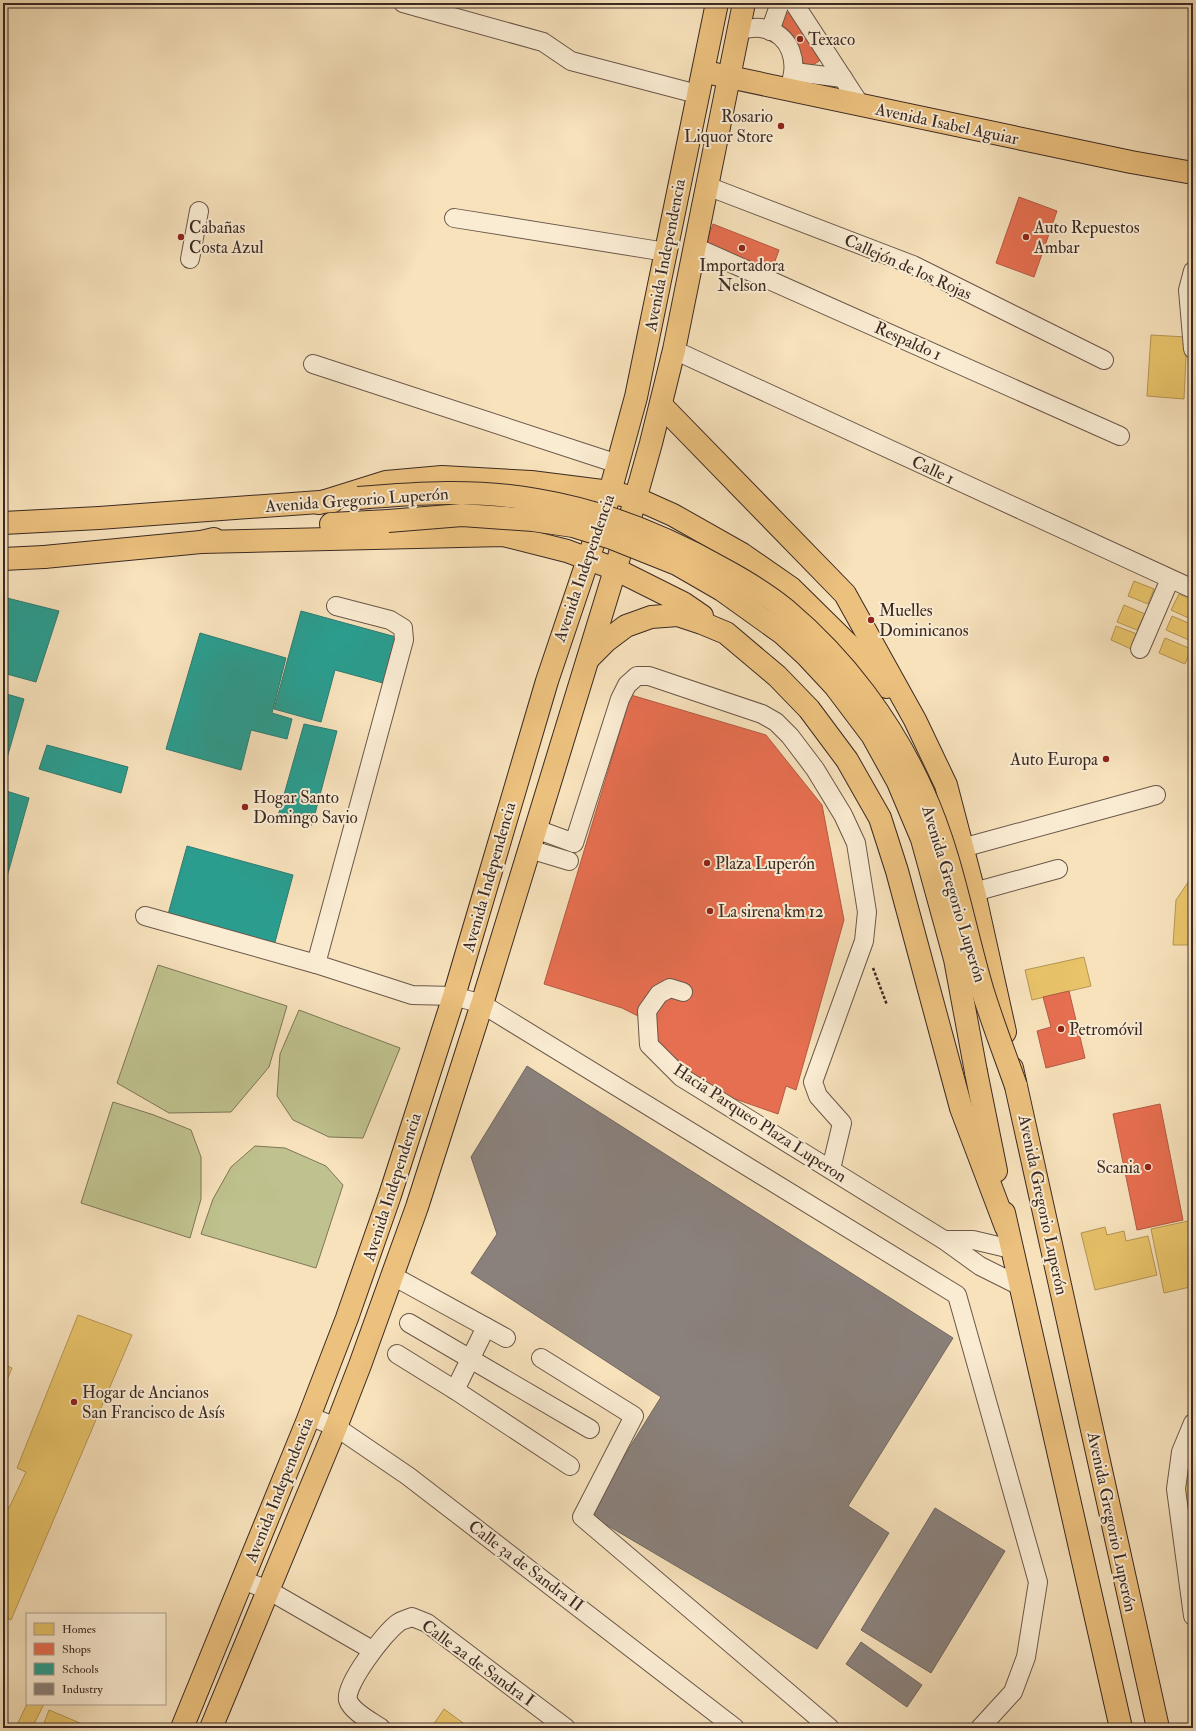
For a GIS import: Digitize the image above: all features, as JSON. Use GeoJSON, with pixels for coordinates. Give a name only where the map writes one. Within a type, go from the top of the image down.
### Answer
{"type":"FeatureCollection","features":[{"type":"Feature","properties":{"kind":"main road","name":"Avenida Independencia"},"geometry":{"type":"LineString","coordinates":[[182,1728],[309,1416],[347,1318],[390,1196],[454,996],[549,673],[610,492],[636,397],[716,3]]}},
{"type":"Feature","properties":{"kind":"main road","name":"Avenida Independencia"},"geometry":{"type":"LineString","coordinates":[[210,1728],[336,1427],[393,1276],[453,1097],[482,1004],[615,569],[661,404],[674,350],[744,3]]}},
{"type":"Feature","properties":{"kind":"main road","name":"Avenida Isabel Aguiar"},"geometry":{"type":"LineString","coordinates":[[702,72],[730,77],[791,81],[861,106],[1131,162],[1193,173]]}},
{"type":"Feature","properties":{"kind":"main road"},"geometry":{"type":"LineString","coordinates":[[661,404],[845,594],[915,720],[946,785],[974,892],[1016,1086]]}},
{"type":"Feature","properties":{"kind":"main road"},"geometry":{"type":"LineString","coordinates":[[319,503],[386,482],[442,477],[531,482],[610,492],[635,498],[673,515],[742,554],[791,588],[857,653],[915,720]]}},
{"type":"Feature","properties":{"kind":"main road","name":"Avenida Gregorio Luperón"},"geometry":{"type":"LineString","coordinates":[[3,523],[319,503],[422,492],[475,493],[536,499],[579,508],[652,533],[693,551],[746,582],[789,612],[820,641],[871,701],[896,739],[922,790],[939,830],[984,992],[1016,1086],[1158,1728]]}},
{"type":"Feature","properties":{"kind":"main road","name":"Avenida Gregorio Luperón"},"geometry":{"type":"LineString","coordinates":[[44,557],[201,542],[262,528],[462,516],[533,520],[573,526],[647,551],[677,564],[722,590],[782,633],[802,651],[835,686],[872,735],[898,782],[922,839],[955,959],[1006,1227],[1121,1728]]}},
{"type":"Feature","properties":{"kind":"main road"},"geometry":{"type":"LineString","coordinates":[[201,542],[503,535],[567,551],[615,569],[683,603],[726,633],[777,676],[809,709],[847,760],[880,818],[897,871],[961,1108],[1006,1227]]}},
{"type":"Feature","properties":{"kind":"main road"},"geometry":{"type":"LineString","coordinates":[[3,555],[44,557]]}},
{"type":"Feature","properties":{"kind":"main road"},"geometry":{"type":"LineString","coordinates":[[3,559],[44,557]]}},
{"type":"Feature","properties":{"kind":"main road"},"geometry":{"type":"LineString","coordinates":[[587,660],[606,641],[626,626],[651,617],[678,615],[726,633]]}},
{"type":"Feature","properties":{"kind":"street"},"geometry":{"type":"LineString","coordinates":[[403,3],[543,42],[571,61],[697,94]]}},
{"type":"Feature","properties":{"kind":"street"},"geometry":{"type":"LineString","coordinates":[[770,31],[780,3]]}},
{"type":"Feature","properties":{"kind":"street"},"geometry":{"type":"LineString","coordinates":[[794,3],[861,106]]}},
{"type":"Feature","properties":{"kind":"street"},"geometry":{"type":"LineString","coordinates":[[739,30],[756,28],[770,31],[779,36],[792,52],[794,62],[791,81],[843,78]]}},
{"type":"Feature","properties":{"kind":"street","name":"Callejón de los Rojas"},"geometry":{"type":"LineString","coordinates":[[707,186],[913,265],[1104,360]]}},
{"type":"Feature","properties":{"kind":"street"},"geometry":{"type":"LineString","coordinates":[[190,259],[199,211]]}},
{"type":"Feature","properties":{"kind":"street"},"geometry":{"type":"LineString","coordinates":[[454,218],[666,252]]}},
{"type":"Feature","properties":{"kind":"street","name":"Respaldo 1"},"geometry":{"type":"LineString","coordinates":[[695,247],[1120,436]]}},
{"type":"Feature","properties":{"kind":"street"},"geometry":{"type":"LineString","coordinates":[[1193,271],[1188,290],[1193,348]]}},
{"type":"Feature","properties":{"kind":"street","name":"Calle 1"},"geometry":{"type":"LineString","coordinates":[[674,350],[1193,589]]}},
{"type":"Feature","properties":{"kind":"street"},"geometry":{"type":"LineString","coordinates":[[313,364],[618,464]]}},
{"type":"Feature","properties":{"kind":"street"},"geometry":{"type":"LineString","coordinates":[[1140,649],[1170,579]]}},
{"type":"Feature","properties":{"kind":"street"},"geometry":{"type":"LineString","coordinates":[[316,964],[404,640],[403,628],[390,620],[336,606]]}},
{"type":"Feature","properties":{"kind":"street"},"geometry":{"type":"LineString","coordinates":[[533,839],[574,843],[620,699],[627,685],[637,676],[649,676],[762,714],[776,722],[790,736],[815,769],[842,815],[856,843],[867,912],[864,942],[813,1082],[818,1096],[842,1123],[830,1169]]}},
{"type":"Feature","properties":{"kind":"street"},"geometry":{"type":"LineString","coordinates":[[962,848],[1156,795]]}},
{"type":"Feature","properties":{"kind":"street"},"geometry":{"type":"LineString","coordinates":[[533,839],[569,861]]}},
{"type":"Feature","properties":{"kind":"street"},"geometry":{"type":"LineString","coordinates":[[974,892],[1058,869]]}},
{"type":"Feature","properties":{"kind":"street"},"geometry":{"type":"LineString","coordinates":[[145,916],[316,964],[412,995],[454,996],[482,1004],[957,1295],[1038,1582],[1026,1657],[1013,1692],[980,1728]]}},
{"type":"Feature","properties":{"kind":"street","name":"Hacia Parqueo Plaza Luperon"},"geometry":{"type":"LineString","coordinates":[[683,992],[670,988],[659,994],[647,1011],[649,1045],[681,1077],[944,1240],[980,1266],[1020,1286]]}},
{"type":"Feature","properties":{"kind":"street"},"geometry":{"type":"LineString","coordinates":[[944,1240],[973,1240],[1012,1249]]}},
{"type":"Feature","properties":{"kind":"street"},"geometry":{"type":"LineString","coordinates":[[393,1276],[506,1338]]}},
{"type":"Feature","properties":{"kind":"street"},"geometry":{"type":"LineString","coordinates":[[408,1323],[590,1429]]}},
{"type":"Feature","properties":{"kind":"street"},"geometry":{"type":"LineString","coordinates":[[455,1390],[486,1327]]}},
{"type":"Feature","properties":{"kind":"street"},"geometry":{"type":"LineString","coordinates":[[397,1354],[455,1390],[570,1466]]}},
{"type":"Feature","properties":{"kind":"street"},"geometry":{"type":"LineString","coordinates":[[541,1358],[634,1416],[582,1517],[830,1728]]}},
{"type":"Feature","properties":{"kind":"street","name":"Calle 3a de Sandra II"},"geometry":{"type":"LineString","coordinates":[[309,1416],[336,1427],[408,1476],[735,1728]]}},
{"type":"Feature","properties":{"kind":"street"},"geometry":{"type":"LineString","coordinates":[[1193,1423],[1181,1452],[1176,1489],[1193,1616]]}},
{"type":"Feature","properties":{"kind":"street"},"geometry":{"type":"LineString","coordinates":[[243,1580],[268,1590],[372,1650]]}},
{"type":"Feature","properties":{"kind":"street","name":"Calle 2a de Sandra I"},"geometry":{"type":"LineString","coordinates":[[381,1728],[355,1709],[348,1700],[348,1689],[372,1650],[398,1623],[412,1617],[427,1623],[566,1728]]}},
{"type":"Feature","properties":{"kind":"path"},"geometry":{"type":"LineString","coordinates":[[864,942],[887,1005]]}},
{"type":"Feature","properties":{"kind":"green space"},"geometry":{"type":"Polygon","coordinates":[[[158,965],[287,1006],[269,1067],[231,1112],[169,1113],[117,1083],[158,965]]]}},
{"type":"Feature","properties":{"kind":"green space"},"geometry":{"type":"Polygon","coordinates":[[[299,1010],[400,1048],[363,1138],[329,1137],[293,1120],[277,1096],[280,1054],[299,1010]]]}},
{"type":"Feature","properties":{"kind":"green space"},"geometry":{"type":"Polygon","coordinates":[[[113,1102],[154,1115],[191,1130],[201,1157],[201,1199],[190,1238],[81,1203],[113,1102]]]}},
{"type":"Feature","properties":{"kind":"green space"},"geometry":{"type":"Polygon","coordinates":[[[255,1146],[285,1148],[326,1166],[343,1185],[316,1268],[201,1234],[213,1199],[231,1167],[255,1146]]]}},
{"type":"Feature","properties":{"kind":"building: Homes"},"geometry":{"type":"Polygon","coordinates":[[[1151,335],[1187,337],[1184,399],[1147,396],[1151,335]]]}},
{"type":"Feature","properties":{"kind":"building: Homes"},"geometry":{"type":"Polygon","coordinates":[[[1134,581],[1154,589],[1148,604],[1128,596],[1134,581]]]}},
{"type":"Feature","properties":{"kind":"building: Homes"},"geometry":{"type":"Polygon","coordinates":[[[1179,594],[1193,600],[1193,620],[1171,610],[1179,594]]]}},
{"type":"Feature","properties":{"kind":"building: Homes"},"geometry":{"type":"Polygon","coordinates":[[[1124,605],[1145,614],[1137,630],[1117,622],[1124,605]]]}},
{"type":"Feature","properties":{"kind":"building: Homes"},"geometry":{"type":"Polygon","coordinates":[[[1172,616],[1193,625],[1193,636],[1191,641],[1166,630],[1172,616]]]}},
{"type":"Feature","properties":{"kind":"building: Homes"},"geometry":{"type":"Polygon","coordinates":[[[1116,626],[1137,634],[1131,649],[1111,640],[1116,626]]]}},
{"type":"Feature","properties":{"kind":"building: Homes"},"geometry":{"type":"Polygon","coordinates":[[[1165,638],[1191,649],[1185,664],[1159,653],[1165,638]]]}},
{"type":"Feature","properties":{"kind":"building: Homes"},"geometry":{"type":"Polygon","coordinates":[[[1193,875],[1193,945],[1173,945],[1176,900],[1193,875]]]}},
{"type":"Feature","properties":{"kind":"building: Homes"},"geometry":{"type":"Polygon","coordinates":[[[1084,957],[1091,986],[1032,1000],[1025,970],[1084,957]]]}},
{"type":"Feature","properties":{"kind":"building: Homes"},"geometry":{"type":"Polygon","coordinates":[[[1193,1220],[1193,1291],[1190,1287],[1164,1293],[1151,1229],[1193,1220]]]}},
{"type":"Feature","properties":{"kind":"building: Homes"},"geometry":{"type":"Polygon","coordinates":[[[1105,1227],[1107,1235],[1124,1231],[1126,1241],[1148,1236],[1157,1275],[1095,1290],[1081,1233],[1105,1227]]]}},
{"type":"Feature","properties":{"kind":"building: Homes","name":"Hogar de Ancianos San Francisco de Asís"},"geometry":{"type":"Polygon","coordinates":[[[78,1315],[132,1335],[11,1620],[3,1616],[3,1506],[9,1508],[26,1472],[17,1468],[78,1315]]]}},
{"type":"Feature","properties":{"kind":"building: Homes"},"geometry":{"type":"Polygon","coordinates":[[[3,1364],[12,1368],[3,1389],[3,1364]]]}},
{"type":"Feature","properties":{"kind":"building: Homes"},"geometry":{"type":"Polygon","coordinates":[[[1193,1465],[1193,1508],[1187,1509],[1182,1466],[1193,1465]]]}},
{"type":"Feature","properties":{"kind":"building: Homes"},"geometry":{"type":"Polygon","coordinates":[[[1188,1510],[1193,1510],[1193,1542],[1188,1510]]]}},
{"type":"Feature","properties":{"kind":"building: Homes"},"geometry":{"type":"Polygon","coordinates":[[[27,1705],[44,1705],[32,1728],[23,1728],[17,1725],[27,1705]]]}},
{"type":"Feature","properties":{"kind":"building: Homes"},"geometry":{"type":"Polygon","coordinates":[[[444,1709],[470,1728],[431,1728],[444,1709]]]}},
{"type":"Feature","properties":{"kind":"building: Homes"},"geometry":{"type":"Polygon","coordinates":[[[49,1710],[92,1728],[42,1728],[49,1710]]]}},
{"type":"Feature","properties":{"kind":"building: Shops","name":"Texaco"},"geometry":{"type":"Polygon","coordinates":[[[792,10],[822,59],[807,69],[777,20],[792,10]]]}},
{"type":"Feature","properties":{"kind":"building: Shops","name":"Auto Repuestos Ambar"},"geometry":{"type":"Polygon","coordinates":[[[1019,197],[1057,211],[1034,277],[996,263],[1019,197]]]}},
{"type":"Feature","properties":{"kind":"building: Shops","name":"Importadora Nelson"},"geometry":{"type":"Polygon","coordinates":[[[713,224],[779,250],[771,272],[705,246],[713,224]]]}},
{"type":"Feature","properties":{"kind":"building: Shops","name":"Plaza Luperón"},"geometry":{"type":"Polygon","coordinates":[[[631,695],[766,735],[822,805],[844,920],[796,1090],[786,1086],[778,1114],[721,1094],[646,1046],[644,1019],[622,1008],[544,984],[631,695]]]}},
{"type":"Feature","properties":{"kind":"building: Shops","name":"Petromóvil"},"geometry":{"type":"Polygon","coordinates":[[[1069,991],[1085,1058],[1046,1068],[1037,1031],[1051,1027],[1043,997],[1069,991]]]}},
{"type":"Feature","properties":{"kind":"building: Shops","name":"Scania"},"geometry":{"type":"Polygon","coordinates":[[[1160,1104],[1183,1220],[1137,1230],[1113,1114],[1160,1104]]]}},
{"type":"Feature","properties":{"kind":"building: Schools"},"geometry":{"type":"Polygon","coordinates":[[[7,598],[59,611],[36,682],[3,673],[3,612],[7,598]]]}},
{"type":"Feature","properties":{"kind":"building: Schools"},"geometry":{"type":"Polygon","coordinates":[[[301,611],[396,637],[383,683],[335,670],[321,722],[274,709],[301,611]]]}},
{"type":"Feature","properties":{"kind":"building: Schools"},"geometry":{"type":"Polygon","coordinates":[[[200,633],[286,658],[272,713],[292,719],[287,739],[251,730],[241,770],[166,749],[200,633]]]}},
{"type":"Feature","properties":{"kind":"building: Schools"},"geometry":{"type":"Polygon","coordinates":[[[3,693],[24,699],[3,772],[3,693]]]}},
{"type":"Feature","properties":{"kind":"building: Schools"},"geometry":{"type":"Polygon","coordinates":[[[304,724],[337,731],[312,825],[278,816],[304,724]]]}},
{"type":"Feature","properties":{"kind":"building: Schools"},"geometry":{"type":"Polygon","coordinates":[[[47,745],[128,767],[121,793],[39,769],[47,745]]]}},
{"type":"Feature","properties":{"kind":"building: Schools"},"geometry":{"type":"Polygon","coordinates":[[[3,790],[29,798],[3,891],[3,790]]]}},
{"type":"Feature","properties":{"kind":"building: Schools"},"geometry":{"type":"Polygon","coordinates":[[[187,846],[293,875],[274,946],[167,918],[187,846]]]}},
{"type":"Feature","properties":{"kind":"building: Industry"},"geometry":{"type":"Polygon","coordinates":[[[527,1066],[953,1338],[848,1506],[889,1533],[817,1649],[588,1514],[661,1397],[471,1273],[497,1234],[471,1157],[527,1066]]]}},
{"type":"Feature","properties":{"kind":"building: Industry"},"geometry":{"type":"Polygon","coordinates":[[[935,1508],[1005,1551],[931,1673],[861,1630],[935,1508]]]}},
{"type":"Feature","properties":{"kind":"building: Industry"},"geometry":{"type":"Polygon","coordinates":[[[861,1642],[922,1685],[907,1707],[846,1664],[861,1642]]]}},
{"type":"Feature","properties":{"kind":"place","name":"Texaco"},"geometry":{"type":"Point","coordinates":[800,39]}},
{"type":"Feature","properties":{"kind":"place","name":"Rosario Liquor Store"},"geometry":{"type":"Point","coordinates":[781,126]}},
{"type":"Feature","properties":{"kind":"place","name":"Cabañas Costa Azul"},"geometry":{"type":"Point","coordinates":[181,237]}},
{"type":"Feature","properties":{"kind":"place","name":"Auto Repuestos Ambar"},"geometry":{"type":"Point","coordinates":[1026,237]}},
{"type":"Feature","properties":{"kind":"place","name":"Importadora Nelson"},"geometry":{"type":"Point","coordinates":[742,248]}},
{"type":"Feature","properties":{"kind":"place","name":"Muelles Dominicanos"},"geometry":{"type":"Point","coordinates":[871,620]}},
{"type":"Feature","properties":{"kind":"place","name":"Auto Europa"},"geometry":{"type":"Point","coordinates":[1106,759]}},
{"type":"Feature","properties":{"kind":"place","name":"Hogar Santo Domingo Savio"},"geometry":{"type":"Point","coordinates":[245,807]}},
{"type":"Feature","properties":{"kind":"place","name":"Plaza Luperón"},"geometry":{"type":"Point","coordinates":[707,863]}},
{"type":"Feature","properties":{"kind":"place","name":"La sirena km 12"},"geometry":{"type":"Point","coordinates":[710,911]}},
{"type":"Feature","properties":{"kind":"place","name":"Petromóvil"},"geometry":{"type":"Point","coordinates":[1061,1029]}},
{"type":"Feature","properties":{"kind":"place","name":"Scania"},"geometry":{"type":"Point","coordinates":[1148,1167]}},
{"type":"Feature","properties":{"kind":"place","name":"Hogar de Ancianos San Francisco de Asís"},"geometry":{"type":"Point","coordinates":[74,1402]}}]}
